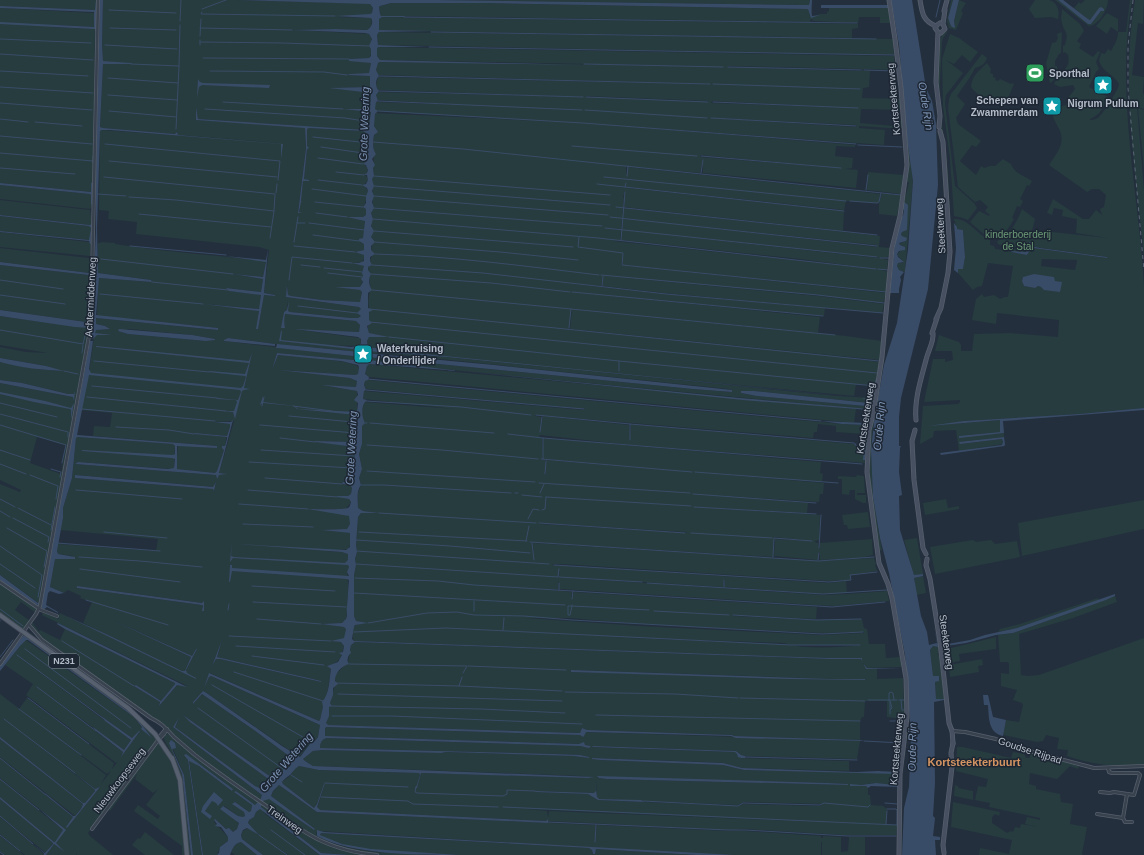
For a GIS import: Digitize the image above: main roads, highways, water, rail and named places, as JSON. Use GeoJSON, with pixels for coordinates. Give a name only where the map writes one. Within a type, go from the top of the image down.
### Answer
{"type":"FeatureCollection","features":[{"type":"Feature","properties":{"kind":"main road","name":"N231"},"geometry":{"type":"LineString","coordinates":[[0,615],[147,721],[160,738],[178,772],[188,855]]}},
{"type":"Feature","properties":{"kind":"water"},"geometry":{"type":"Polygon","coordinates":[[[96,0],[96,33],[95,29],[0,24],[0,22],[94,27],[94,12],[0,8],[0,6],[95,10],[96,0]]]}},
{"type":"Feature","properties":{"kind":"water"},"geometry":{"type":"Polygon","coordinates":[[[100,0],[103,0],[103,61],[132,64],[103,64],[100,127],[175,134],[177,132],[178,135],[283,144],[281,159],[281,144],[110,130],[100,131],[97,228],[98,273],[151,280],[152,282],[99,278],[96,315],[218,328],[218,330],[96,318],[96,324],[110,329],[96,330],[95,333],[112,335],[97,335],[93,339],[90,338],[91,328],[0,316],[0,310],[86,322],[88,318],[89,324],[92,325],[96,230],[100,0]]]}},
{"type":"Feature","properties":{"kind":"water"},"geometry":{"type":"Polygon","coordinates":[[[237,0],[437,0],[809,5],[810,0],[812,0],[812,16],[820,15],[811,18],[808,9],[487,3],[391,3],[379,7],[381,16],[405,16],[382,17],[379,19],[379,30],[432,31],[379,32],[377,35],[378,45],[429,47],[378,47],[377,56],[380,60],[585,65],[378,63],[376,70],[379,76],[376,83],[379,91],[376,95],[378,101],[376,102],[375,109],[378,111],[375,114],[374,126],[378,132],[374,135],[373,140],[373,147],[376,154],[372,159],[375,165],[373,168],[374,176],[372,179],[374,186],[372,191],[374,196],[372,202],[374,208],[371,213],[373,219],[371,226],[374,231],[371,237],[375,242],[371,246],[371,250],[375,254],[370,257],[372,265],[368,267],[371,274],[369,282],[372,290],[368,293],[368,308],[373,310],[369,312],[369,320],[372,323],[367,326],[369,333],[389,337],[369,337],[367,341],[368,347],[873,399],[447,357],[365,351],[364,358],[368,360],[460,371],[369,364],[367,366],[365,374],[369,377],[368,380],[365,381],[364,385],[366,390],[364,391],[363,399],[367,400],[362,410],[365,423],[362,426],[362,444],[359,454],[362,469],[359,478],[361,485],[358,493],[358,508],[363,511],[379,513],[361,513],[358,517],[357,552],[354,575],[354,616],[356,621],[368,623],[355,625],[352,639],[354,641],[862,658],[862,661],[861,659],[829,659],[355,642],[351,645],[351,653],[348,657],[349,664],[341,668],[336,675],[335,681],[338,684],[333,688],[333,695],[330,703],[332,706],[329,707],[329,716],[326,723],[328,725],[578,733],[580,733],[582,728],[587,730],[864,741],[586,732],[583,737],[580,735],[327,727],[325,728],[325,736],[579,744],[584,742],[585,745],[591,746],[589,748],[580,746],[327,738],[320,744],[320,748],[554,754],[580,755],[589,758],[573,756],[446,752],[322,750],[313,751],[303,759],[313,766],[595,777],[421,773],[417,788],[415,788],[420,775],[419,773],[319,770],[299,766],[282,782],[314,808],[325,783],[317,807],[320,810],[546,821],[548,819],[548,823],[317,812],[279,785],[273,791],[271,796],[315,829],[314,830],[269,799],[263,801],[261,807],[321,853],[349,855],[320,855],[260,809],[248,823],[259,835],[247,828],[243,830],[241,835],[242,839],[263,855],[257,855],[241,842],[235,845],[230,855],[217,855],[220,847],[228,841],[228,837],[221,827],[215,826],[217,824],[214,820],[215,819],[226,829],[229,828],[233,832],[237,829],[239,823],[220,809],[223,806],[238,816],[243,817],[245,816],[244,812],[232,804],[235,802],[249,812],[251,811],[252,805],[234,792],[236,791],[255,805],[258,802],[259,803],[262,795],[173,727],[179,718],[175,727],[255,786],[265,790],[271,785],[271,781],[190,722],[183,715],[268,775],[274,777],[278,776],[283,772],[283,769],[290,766],[292,759],[289,756],[202,694],[193,704],[193,702],[203,691],[205,692],[300,757],[310,744],[308,740],[315,741],[318,737],[320,725],[211,676],[209,677],[204,688],[209,673],[319,721],[323,707],[322,702],[328,691],[331,669],[327,666],[338,662],[342,655],[339,653],[343,652],[344,646],[341,642],[331,641],[344,638],[346,629],[344,627],[321,624],[342,623],[346,619],[349,580],[232,571],[229,582],[230,565],[232,565],[232,568],[349,576],[347,572],[349,567],[348,565],[233,558],[230,562],[232,540],[231,556],[234,557],[345,563],[348,560],[348,554],[342,552],[237,544],[346,550],[350,547],[350,533],[322,530],[347,529],[350,524],[349,516],[308,509],[341,509],[348,508],[350,506],[351,502],[349,499],[337,496],[348,496],[351,494],[352,488],[350,485],[342,484],[343,482],[352,481],[353,474],[350,468],[353,468],[354,450],[349,446],[315,441],[354,442],[356,432],[353,422],[356,415],[297,409],[294,406],[263,403],[260,405],[263,396],[263,402],[295,406],[298,409],[357,412],[358,403],[354,400],[358,395],[357,391],[322,385],[356,387],[357,381],[350,378],[278,370],[355,375],[358,374],[358,365],[341,361],[278,355],[272,370],[277,353],[354,360],[360,358],[362,353],[361,350],[279,341],[282,331],[281,340],[351,347],[359,346],[361,343],[361,339],[358,337],[294,329],[359,332],[360,325],[356,321],[285,314],[285,328],[281,328],[284,312],[287,310],[289,301],[288,311],[290,312],[351,318],[358,318],[361,316],[357,313],[361,309],[359,307],[286,297],[287,285],[288,295],[291,296],[322,300],[360,302],[362,292],[360,290],[335,287],[360,287],[363,282],[361,279],[363,276],[362,273],[364,266],[352,263],[364,261],[364,255],[355,252],[364,250],[364,244],[359,241],[359,239],[363,238],[365,221],[347,217],[363,217],[366,215],[366,209],[363,207],[366,203],[368,191],[367,188],[362,185],[366,184],[368,180],[367,175],[364,175],[368,170],[366,165],[363,164],[367,161],[368,157],[363,153],[368,150],[369,135],[363,131],[307,129],[307,146],[309,148],[307,149],[304,179],[309,181],[303,181],[302,202],[299,212],[302,213],[298,213],[306,148],[305,128],[196,120],[196,107],[198,119],[366,130],[369,125],[371,112],[343,109],[370,109],[371,93],[329,88],[370,87],[370,76],[347,75],[369,73],[371,63],[349,61],[349,59],[369,58],[371,56],[371,49],[369,46],[372,39],[369,34],[292,30],[367,30],[372,25],[371,18],[335,16],[370,14],[372,13],[373,8],[370,4],[237,0]]]}},
{"type":"Feature","properties":{"kind":"water","name":"Oude Rijn"},"geometry":{"type":"Polygon","coordinates":[[[891,0],[912,0],[926,88],[932,101],[936,124],[938,185],[928,289],[901,398],[899,417],[899,446],[901,446],[899,472],[902,495],[899,496],[900,530],[914,575],[923,574],[923,576],[914,578],[921,616],[927,632],[929,645],[937,643],[934,624],[938,647],[933,646],[930,650],[933,676],[939,676],[939,681],[935,682],[936,699],[944,699],[934,702],[935,782],[933,816],[935,818],[933,836],[940,837],[940,840],[935,840],[936,855],[902,855],[904,808],[909,787],[911,736],[905,655],[889,573],[880,538],[873,497],[871,450],[876,405],[884,365],[897,323],[908,250],[913,181],[907,139],[899,45],[891,0]]]}},
{"type":"Feature","properties":{"kind":"water"},"geometry":{"type":"Polygon","coordinates":[[[953,0],[959,0],[954,21],[954,28],[951,26],[948,18],[953,0]]]}},
{"type":"Feature","properties":{"kind":"water"},"geometry":{"type":"Polygon","coordinates":[[[1058,0],[1063,0],[1090,20],[1099,8],[1101,7],[1104,11],[1101,11],[1091,24],[1088,24],[1058,0]]]}},
{"type":"Feature","properties":{"kind":"water"},"geometry":{"type":"Polygon","coordinates":[[[821,5],[888,5],[889,8],[821,8],[821,5]]]}},
{"type":"Feature","properties":{"kind":"water"},"geometry":{"type":"Polygon","coordinates":[[[198,79],[203,83],[270,85],[269,88],[202,85],[199,87],[197,98],[198,79]]]}},
{"type":"Feature","properties":{"kind":"water"},"geometry":{"type":"Polygon","coordinates":[[[93,182],[92,205],[90,194],[0,185],[0,183],[91,192],[91,183],[93,182]]]}},
{"type":"Feature","properties":{"kind":"water"},"geometry":{"type":"Polygon","coordinates":[[[903,201],[908,205],[907,230],[901,234],[907,238],[906,241],[899,243],[905,247],[905,250],[899,251],[897,254],[898,257],[904,262],[898,263],[897,266],[899,270],[904,272],[900,277],[899,293],[890,293],[895,242],[904,210],[903,201]]]}},
{"type":"Feature","properties":{"kind":"water"},"geometry":{"type":"Polygon","coordinates":[[[0,215],[90,225],[92,223],[91,244],[89,241],[0,232],[89,240],[91,228],[89,226],[0,215]]]}},
{"type":"Feature","properties":{"kind":"water"},"geometry":{"type":"Polygon","coordinates":[[[954,223],[957,229],[963,230],[965,257],[963,269],[958,269],[958,273],[954,270],[956,248],[954,223]]]}},
{"type":"Feature","properties":{"kind":"water"},"geometry":{"type":"Polygon","coordinates":[[[1029,242],[1031,242],[1031,246],[1040,248],[1107,258],[1033,248],[1027,255],[1011,252],[1026,252],[1029,242]]]}},
{"type":"Feature","properties":{"kind":"water"},"geometry":{"type":"Polygon","coordinates":[[[268,249],[264,293],[275,296],[264,295],[258,329],[256,329],[259,311],[203,304],[259,309],[261,295],[229,291],[226,288],[261,292],[263,279],[233,274],[263,277],[266,262],[225,256],[266,260],[268,249]]]}},
{"type":"Feature","properties":{"kind":"water"},"geometry":{"type":"Polygon","coordinates":[[[0,262],[89,273],[91,263],[90,288],[89,275],[0,265],[0,262]]]}},
{"type":"Feature","properties":{"kind":"water"},"geometry":{"type":"Polygon","coordinates":[[[1034,274],[1054,277],[1055,281],[1062,282],[1060,292],[1044,290],[1038,286],[1035,288],[1024,286],[1022,281],[1023,277],[1034,274]]]}},
{"type":"Feature","properties":{"kind":"water"},"geometry":{"type":"Polygon","coordinates":[[[119,329],[192,335],[215,340],[206,341],[128,334],[118,331],[119,329]]]}},
{"type":"Feature","properties":{"kind":"water"},"geometry":{"type":"Polygon","coordinates":[[[228,338],[275,344],[275,346],[224,341],[228,338]]]}},
{"type":"Feature","properties":{"kind":"water"},"geometry":{"type":"Polygon","coordinates":[[[90,341],[93,341],[89,369],[91,373],[241,388],[246,377],[245,376],[208,372],[245,374],[249,363],[96,346],[249,361],[252,353],[244,388],[250,389],[242,391],[235,419],[233,412],[223,411],[234,411],[237,402],[236,400],[216,399],[238,400],[241,392],[240,390],[89,375],[77,435],[217,446],[217,448],[177,446],[177,469],[215,473],[224,450],[222,446],[225,446],[227,437],[194,434],[227,436],[230,424],[214,422],[231,422],[233,420],[219,473],[227,474],[219,475],[217,479],[216,475],[75,464],[78,462],[168,469],[174,468],[175,459],[82,451],[173,455],[175,454],[175,446],[173,444],[76,438],[72,478],[63,508],[63,518],[57,551],[58,554],[75,557],[75,559],[55,559],[50,587],[64,593],[59,594],[50,591],[48,593],[46,605],[58,613],[47,607],[43,610],[41,606],[0,580],[0,575],[38,603],[42,604],[90,341]]]}},
{"type":"Feature","properties":{"kind":"water"},"geometry":{"type":"Polygon","coordinates":[[[277,344],[360,352],[359,356],[353,356],[276,348],[277,344]]]}},
{"type":"Feature","properties":{"kind":"water"},"geometry":{"type":"Polygon","coordinates":[[[365,353],[732,390],[732,392],[367,357],[365,356],[365,353]]]}},
{"type":"Feature","properties":{"kind":"water"},"geometry":{"type":"Polygon","coordinates":[[[0,358],[46,366],[64,371],[16,366],[0,362],[0,358]]]}},
{"type":"Feature","properties":{"kind":"water"},"geometry":{"type":"Polygon","coordinates":[[[462,371],[870,409],[871,412],[868,421],[865,460],[863,460],[864,448],[857,447],[854,444],[855,443],[857,446],[865,446],[866,425],[821,421],[865,423],[869,416],[869,410],[743,400],[462,371]]]}},
{"type":"Feature","properties":{"kind":"water"},"geometry":{"type":"Polygon","coordinates":[[[0,380],[22,383],[68,394],[74,394],[75,391],[74,401],[73,397],[0,383],[0,380]]]}},
{"type":"Feature","properties":{"kind":"water"},"geometry":{"type":"Polygon","coordinates":[[[741,391],[754,391],[869,403],[869,406],[757,396],[741,393],[741,391]]]}},
{"type":"Feature","properties":{"kind":"water"},"geometry":{"type":"Polygon","coordinates":[[[0,392],[71,408],[74,403],[71,420],[70,409],[0,394],[0,392]]]}},
{"type":"Feature","properties":{"kind":"water"},"geometry":{"type":"Polygon","coordinates":[[[1144,408],[1144,410],[1003,421],[1004,433],[959,438],[959,436],[1000,432],[1000,420],[928,426],[964,421],[1079,414],[1144,408]]]}},
{"type":"Feature","properties":{"kind":"water"},"geometry":{"type":"Polygon","coordinates":[[[1004,437],[1004,446],[941,455],[940,453],[1002,445],[1002,439],[960,444],[959,442],[1004,437]]]}},
{"type":"Feature","properties":{"kind":"water"},"geometry":{"type":"Polygon","coordinates":[[[75,475],[213,487],[216,482],[214,491],[213,489],[75,478],[75,475]]]}},
{"type":"Feature","properties":{"kind":"water"},"geometry":{"type":"Polygon","coordinates":[[[77,586],[202,603],[204,601],[204,611],[202,611],[202,605],[77,588],[77,586]]]}},
{"type":"Feature","properties":{"kind":"water"},"geometry":{"type":"Polygon","coordinates":[[[1115,594],[1115,596],[1106,600],[1013,633],[996,635],[966,643],[945,645],[945,638],[948,644],[1017,628],[1115,594]]]}},
{"type":"Feature","properties":{"kind":"water"},"geometry":{"type":"Polygon","coordinates":[[[64,615],[182,671],[185,671],[191,657],[110,619],[192,656],[197,649],[186,670],[187,673],[196,679],[64,615]]]}},
{"type":"Feature","properties":{"kind":"water"},"geometry":{"type":"Polygon","coordinates":[[[58,623],[187,687],[177,685],[159,706],[160,702],[134,686],[136,685],[161,701],[175,683],[65,629],[57,624],[58,623]]]}},
{"type":"Feature","properties":{"kind":"water"},"geometry":{"type":"Polygon","coordinates":[[[23,636],[135,716],[152,738],[141,729],[142,727],[134,717],[28,640],[20,646],[0,671],[2,662],[23,636]]]}},
{"type":"Feature","properties":{"kind":"water"},"geometry":{"type":"Polygon","coordinates":[[[222,640],[217,657],[321,682],[220,659],[216,659],[212,666],[222,640]]]}},
{"type":"Feature","properties":{"kind":"water"},"geometry":{"type":"Polygon","coordinates":[[[863,664],[867,668],[901,668],[866,669],[863,664]]]}},
{"type":"Feature","properties":{"kind":"water"},"geometry":{"type":"Polygon","coordinates":[[[571,670],[865,679],[865,680],[571,672],[571,670]]]}},
{"type":"Feature","properties":{"kind":"water"},"geometry":{"type":"Polygon","coordinates":[[[983,695],[988,695],[993,717],[1006,720],[1003,736],[994,732],[990,724],[988,705],[984,705],[983,695]]]}},
{"type":"Feature","properties":{"kind":"water"},"geometry":{"type":"Polygon","coordinates":[[[101,716],[132,738],[140,731],[121,757],[123,752],[93,727],[124,750],[131,740],[105,721],[101,716]]]}},
{"type":"Feature","properties":{"kind":"water"},"geometry":{"type":"Polygon","coordinates":[[[0,737],[83,803],[85,803],[95,790],[72,771],[95,789],[100,787],[67,828],[66,827],[73,817],[45,793],[73,816],[75,816],[81,809],[83,804],[0,739],[0,737]]]}},
{"type":"Feature","properties":{"kind":"water"},"geometry":{"type":"Polygon","coordinates":[[[171,740],[175,743],[176,748],[172,749],[184,775],[193,855],[191,855],[182,774],[169,743],[171,740]]]}},
{"type":"Feature","properties":{"kind":"water"},"geometry":{"type":"Polygon","coordinates":[[[592,747],[736,751],[745,756],[745,758],[738,757],[735,752],[592,747]]]}},
{"type":"Feature","properties":{"kind":"water"},"geometry":{"type":"Polygon","coordinates":[[[186,754],[233,789],[232,791],[199,766],[189,761],[203,855],[188,760],[184,755],[186,754]]]}},
{"type":"Feature","properties":{"kind":"water"},"geometry":{"type":"Polygon","coordinates":[[[592,758],[723,763],[742,768],[857,772],[897,772],[900,765],[898,787],[871,786],[868,788],[866,786],[850,786],[850,784],[861,785],[876,783],[895,785],[897,782],[897,774],[744,770],[723,765],[600,760],[592,758]]]}},
{"type":"Feature","properties":{"kind":"water"},"geometry":{"type":"Polygon","coordinates":[[[597,776],[828,783],[848,785],[607,779],[599,778],[597,776]]]}},
{"type":"Feature","properties":{"kind":"water"},"geometry":{"type":"Polygon","coordinates":[[[595,781],[597,797],[599,799],[641,800],[644,802],[598,800],[588,794],[534,792],[594,793],[596,791],[595,781]]]}},
{"type":"Feature","properties":{"kind":"water"},"geometry":{"type":"Polygon","coordinates":[[[214,792],[223,800],[218,806],[212,801],[205,811],[212,816],[210,819],[201,812],[203,806],[214,792]]]}},
{"type":"Feature","properties":{"kind":"water"},"geometry":{"type":"Polygon","coordinates":[[[0,797],[54,842],[63,830],[38,808],[65,829],[66,830],[56,843],[65,852],[54,844],[46,855],[44,855],[44,853],[33,844],[45,853],[53,843],[0,799],[0,797]]]}},
{"type":"Feature","properties":{"kind":"water"},"geometry":{"type":"Polygon","coordinates":[[[317,830],[324,832],[735,855],[697,855],[596,849],[595,854],[593,854],[592,850],[589,848],[321,833],[320,835],[342,844],[371,849],[459,855],[386,853],[348,847],[331,842],[317,836],[317,830]]]}},
{"type":"Feature","properties":{"kind":"waterway"},"geometry":{"type":"LineString","coordinates":[[180,21],[181,0]]}},
{"type":"Feature","properties":{"kind":"waterway"},"geometry":{"type":"LineString","coordinates":[[202,9],[226,0]]}},
{"type":"Feature","properties":{"kind":"waterway"},"geometry":{"type":"LineString","coordinates":[[936,17],[940,0]]}},
{"type":"Feature","properties":{"kind":"waterway"},"geometry":{"type":"LineString","coordinates":[[109,10],[176,13]]}},
{"type":"Feature","properties":{"kind":"waterway"},"geometry":{"type":"LineString","coordinates":[[202,12],[201,14],[335,16]]}},
{"type":"Feature","properties":{"kind":"waterway"},"geometry":{"type":"LineString","coordinates":[[404,17],[857,23]]}},
{"type":"Feature","properties":{"kind":"waterway"},"geometry":{"type":"LineString","coordinates":[[200,36],[201,19]]}},
{"type":"Feature","properties":{"kind":"waterway"},"geometry":{"type":"LineString","coordinates":[[179,66],[180,25]]}},
{"type":"Feature","properties":{"kind":"waterway"},"geometry":{"type":"LineString","coordinates":[[110,28],[176,30]]}},
{"type":"Feature","properties":{"kind":"waterway"},"geometry":{"type":"LineString","coordinates":[[200,28],[292,30]]}},
{"type":"Feature","properties":{"kind":"waterway"},"geometry":{"type":"LineString","coordinates":[[431,32],[876,39]]}},
{"type":"Feature","properties":{"kind":"waterway"},"geometry":{"type":"LineString","coordinates":[[0,39],[91,43]]}},
{"type":"Feature","properties":{"kind":"waterway"},"geometry":{"type":"LineString","coordinates":[[200,40],[200,45]]}},
{"type":"Feature","properties":{"kind":"waterway"},"geometry":{"type":"LineString","coordinates":[[200,42],[369,46]]}},
{"type":"Feature","properties":{"kind":"waterway"},"geometry":{"type":"LineString","coordinates":[[105,45],[177,49]]}},
{"type":"Feature","properties":{"kind":"waterway"},"geometry":{"type":"LineString","coordinates":[[429,47],[894,55]]}},
{"type":"Feature","properties":{"kind":"waterway"},"geometry":{"type":"LineString","coordinates":[[0,54],[93,60]]}},
{"type":"Feature","properties":{"kind":"waterway"},"geometry":{"type":"LineString","coordinates":[[203,58],[349,59]]}},
{"type":"Feature","properties":{"kind":"waterway"},"geometry":{"type":"LineString","coordinates":[[131,64],[179,66],[176,129]]}},
{"type":"Feature","properties":{"kind":"waterway"},"geometry":{"type":"LineString","coordinates":[[584,64],[723,67]]}},
{"type":"Feature","properties":{"kind":"waterway"},"geometry":{"type":"LineString","coordinates":[[728,67],[861,70]]}},
{"type":"Feature","properties":{"kind":"waterway"},"geometry":{"type":"LineString","coordinates":[[864,70],[895,71]]}},
{"type":"Feature","properties":{"kind":"waterway"},"geometry":{"type":"LineString","coordinates":[[0,71],[88,76]]}},
{"type":"Feature","properties":{"kind":"waterway"},"geometry":{"type":"LineString","coordinates":[[210,71],[324,72],[347,75]]}},
{"type":"Feature","properties":{"kind":"waterway"},"geometry":{"type":"LineString","coordinates":[[379,76],[710,84]]}},
{"type":"Feature","properties":{"kind":"waterway"},"geometry":{"type":"LineString","coordinates":[[108,78],[178,83]]}},
{"type":"Feature","properties":{"kind":"waterway"},"geometry":{"type":"LineString","coordinates":[[713,84],[860,89]]}},
{"type":"Feature","properties":{"kind":"waterway"},"geometry":{"type":"LineString","coordinates":[[0,87],[93,93]]}},
{"type":"Feature","properties":{"kind":"waterway"},"geometry":{"type":"LineString","coordinates":[[379,91],[583,97]]}},
{"type":"Feature","properties":{"kind":"waterway"},"geometry":{"type":"LineString","coordinates":[[108,95],[177,100]]}},
{"type":"Feature","properties":{"kind":"waterway"},"geometry":{"type":"LineString","coordinates":[[586,97],[708,102]]}},
{"type":"Feature","properties":{"kind":"waterway"},"geometry":{"type":"LineString","coordinates":[[378,101],[582,110]]}},
{"type":"Feature","properties":{"kind":"waterway"},"geometry":{"type":"LineString","coordinates":[[223,102],[343,109]]}},
{"type":"Feature","properties":{"kind":"waterway"},"geometry":{"type":"LineString","coordinates":[[713,102],[858,108]]}},
{"type":"Feature","properties":{"kind":"waterway"},"geometry":{"type":"LineString","coordinates":[[0,103],[92,110]]}},
{"type":"Feature","properties":{"kind":"waterway","name":"Grote Wetering"},"geometry":{"type":"LineString","coordinates":[[205,109],[345,118],[364,121]]}},
{"type":"Feature","properties":{"kind":"waterway"},"geometry":{"type":"LineString","coordinates":[[585,110],[707,118]]}},
{"type":"Feature","properties":{"kind":"waterway"},"geometry":{"type":"LineString","coordinates":[[109,111],[176,117]]}},
{"type":"Feature","properties":{"kind":"waterway"},"geometry":{"type":"LineString","coordinates":[[378,111],[583,123],[856,144]]}},
{"type":"Feature","properties":{"kind":"waterway"},"geometry":{"type":"LineString","coordinates":[[711,118],[856,126]]}},
{"type":"Feature","properties":{"kind":"waterway"},"geometry":{"type":"LineString","coordinates":[[0,119],[28,122]]}},
{"type":"Feature","properties":{"kind":"waterway"},"geometry":{"type":"LineString","coordinates":[[35,122],[82,126]]}},
{"type":"Feature","properties":{"kind":"waterway"},"geometry":{"type":"LineString","coordinates":[[0,136],[92,144]]}},
{"type":"Feature","properties":{"kind":"waterway","name":"Grote Wetering"},"geometry":{"type":"LineString","coordinates":[[313,137],[369,143]]}},
{"type":"Feature","properties":{"kind":"waterway","name":"Grote Wetering"},"geometry":{"type":"LineString","coordinates":[[373,142],[463,149],[901,195]]}},
{"type":"Feature","properties":{"kind":"waterway"},"geometry":{"type":"LineString","coordinates":[[105,144],[280,161],[278,180]]}},
{"type":"Feature","properties":{"kind":"waterway"},"geometry":{"type":"LineString","coordinates":[[858,145],[902,147]]}},
{"type":"Feature","properties":{"kind":"waterway"},"geometry":{"type":"LineString","coordinates":[[572,146],[697,156]]}},
{"type":"Feature","properties":{"kind":"waterway","name":"Grote Wetering"},"geometry":{"type":"LineString","coordinates":[[321,147],[363,153]]}},
{"type":"Feature","properties":{"kind":"waterway"},"geometry":{"type":"LineString","coordinates":[[0,153],[93,161]]}},
{"type":"Feature","properties":{"kind":"waterway"},"geometry":{"type":"LineString","coordinates":[[93,156],[93,163]]}},
{"type":"Feature","properties":{"kind":"waterway"},"geometry":{"type":"LineString","coordinates":[[701,156],[841,168]]}},
{"type":"Feature","properties":{"kind":"waterway","name":"Grote Wetering"},"geometry":{"type":"LineString","coordinates":[[318,158],[363,164]]}},
{"type":"Feature","properties":{"kind":"waterway"},"geometry":{"type":"LineString","coordinates":[[701,173],[703,160]]}},
{"type":"Feature","properties":{"kind":"waterway"},"geometry":{"type":"LineString","coordinates":[[109,161],[277,177]]}},
{"type":"Feature","properties":{"kind":"waterway"},"geometry":{"type":"LineString","coordinates":[[627,176],[628,166]]}},
{"type":"Feature","properties":{"kind":"waterway"},"geometry":{"type":"LineString","coordinates":[[0,168],[75,174]]}},
{"type":"Feature","properties":{"kind":"waterway"},"geometry":{"type":"LineString","coordinates":[[336,172],[364,175]]}},
{"type":"Feature","properties":{"kind":"waterway"},"geometry":{"type":"LineString","coordinates":[[866,190],[868,175]]}},
{"type":"Feature","properties":{"kind":"waterway"},"geometry":{"type":"LineString","coordinates":[[374,176],[610,195]]}},
{"type":"Feature","properties":{"kind":"waterway"},"geometry":{"type":"LineString","coordinates":[[104,177],[275,194],[274,211]]}},
{"type":"Feature","properties":{"kind":"waterway"},"geometry":{"type":"LineString","coordinates":[[604,177],[846,201]]}},
{"type":"Feature","properties":{"kind":"waterway"},"geometry":{"type":"LineString","coordinates":[[318,180],[362,185]]}},
{"type":"Feature","properties":{"kind":"waterway"},"geometry":{"type":"LineString","coordinates":[[625,187],[626,183]]}},
{"type":"Feature","properties":{"kind":"waterway"},"geometry":{"type":"LineString","coordinates":[[276,193],[277,184]]}},
{"type":"Feature","properties":{"kind":"waterway"},"geometry":{"type":"LineString","coordinates":[[597,184],[844,211]]}},
{"type":"Feature","properties":{"kind":"waterway"},"geometry":{"type":"LineString","coordinates":[[374,186],[610,205]]}},
{"type":"Feature","properties":{"kind":"waterway"},"geometry":{"type":"LineString","coordinates":[[312,189],[366,196]]}},
{"type":"Feature","properties":{"kind":"waterway"},"geometry":{"type":"LineString","coordinates":[[621,240],[625,192]]}},
{"type":"Feature","properties":{"kind":"waterway"},"geometry":{"type":"LineString","coordinates":[[850,201],[877,203],[879,202],[881,193]]}},
{"type":"Feature","properties":{"kind":"waterway"},"geometry":{"type":"LineString","coordinates":[[98,194],[126,196]]}},
{"type":"Feature","properties":{"kind":"waterway"},"geometry":{"type":"LineString","coordinates":[[374,196],[608,215]]}},
{"type":"Feature","properties":{"kind":"waterway"},"geometry":{"type":"LineString","coordinates":[[129,197],[176,200],[274,211],[270,238]]}},
{"type":"Feature","properties":{"kind":"waterway"},"geometry":{"type":"LineString","coordinates":[[315,202],[363,207]]}},
{"type":"Feature","properties":{"kind":"waterway"},"geometry":{"type":"LineString","coordinates":[[616,207],[877,235]]}},
{"type":"Feature","properties":{"kind":"waterway"},"geometry":{"type":"LineString","coordinates":[[373,208],[602,226]]}},
{"type":"Feature","properties":{"kind":"waterway"},"geometry":{"type":"LineString","coordinates":[[316,213],[347,217]]}},
{"type":"Feature","properties":{"kind":"waterway"},"geometry":{"type":"LineString","coordinates":[[139,214],[271,227]]}},
{"type":"Feature","properties":{"kind":"waterway"},"geometry":{"type":"LineString","coordinates":[[294,242],[298,217]]}},
{"type":"Feature","properties":{"kind":"waterway"},"geometry":{"type":"LineString","coordinates":[[610,217],[877,246]]}},
{"type":"Feature","properties":{"kind":"waterway"},"geometry":{"type":"LineString","coordinates":[[373,219],[598,238],[876,269]]}},
{"type":"Feature","properties":{"kind":"waterway"},"geometry":{"type":"LineString","coordinates":[[297,223],[305,223]]}},
{"type":"Feature","properties":{"kind":"waterway"},"geometry":{"type":"LineString","coordinates":[[309,223],[364,230]]}},
{"type":"Feature","properties":{"kind":"waterway"},"geometry":{"type":"LineString","coordinates":[[605,228],[877,257]]}},
{"type":"Feature","properties":{"kind":"waterway"},"geometry":{"type":"LineString","coordinates":[[374,231],[573,247]]}},
{"type":"Feature","properties":{"kind":"waterway"},"geometry":{"type":"LineString","coordinates":[[313,235],[359,241]]}},
{"type":"Feature","properties":{"kind":"waterway"},"geometry":{"type":"LineString","coordinates":[[579,237],[578,247],[623,253],[622,265],[886,292]]}},
{"type":"Feature","properties":{"kind":"waterway"},"geometry":{"type":"LineString","coordinates":[[375,242],[578,260]]}},
{"type":"Feature","properties":{"kind":"waterway"},"geometry":{"type":"LineString","coordinates":[[130,246],[226,255]]}},
{"type":"Feature","properties":{"kind":"waterway"},"geometry":{"type":"LineString","coordinates":[[294,246],[355,252]]}},
{"type":"Feature","properties":{"kind":"waterway"},"geometry":{"type":"LineString","coordinates":[[375,254],[459,259],[599,275]]}},
{"type":"Feature","properties":{"kind":"waterway"},"geometry":{"type":"LineString","coordinates":[[289,280],[292,257],[352,263]]}},
{"type":"Feature","properties":{"kind":"waterway"},"geometry":{"type":"LineString","coordinates":[[880,258],[889,258]]}},
{"type":"Feature","properties":{"kind":"waterway"},"geometry":{"type":"LineString","coordinates":[[101,259],[233,274]]}},
{"type":"Feature","properties":{"kind":"waterway"},"geometry":{"type":"LineString","coordinates":[[301,265],[320,267]]}},
{"type":"Feature","properties":{"kind":"waterway"},"geometry":{"type":"LineString","coordinates":[[372,265],[483,273],[666,294],[883,313]]}},
{"type":"Feature","properties":{"kind":"waterway"},"geometry":{"type":"LineString","coordinates":[[324,268],[362,272]]}},
{"type":"Feature","properties":{"kind":"waterway"},"geometry":{"type":"LineString","coordinates":[[878,269],[888,270]]}},
{"type":"Feature","properties":{"kind":"waterway"},"geometry":{"type":"LineString","coordinates":[[328,273],[362,277]]}},
{"type":"Feature","properties":{"kind":"waterway"},"geometry":{"type":"LineString","coordinates":[[371,274],[491,283],[570,292]]}},
{"type":"Feature","properties":{"kind":"waterway"},"geometry":{"type":"LineString","coordinates":[[601,275],[818,295],[884,303]]}},
{"type":"Feature","properties":{"kind":"waterway"},"geometry":{"type":"LineString","coordinates":[[602,286],[603,276]]}},
{"type":"Feature","properties":{"kind":"waterway"},"geometry":{"type":"LineString","coordinates":[[0,280],[63,289]]}},
{"type":"Feature","properties":{"kind":"waterway"},"geometry":{"type":"LineString","coordinates":[[152,282],[228,290]]}},
{"type":"Feature","properties":{"kind":"waterway"},"geometry":{"type":"LineString","coordinates":[[372,290],[571,309]]}},
{"type":"Feature","properties":{"kind":"waterway"},"geometry":{"type":"LineString","coordinates":[[572,292],[823,316]]}},
{"type":"Feature","properties":{"kind":"waterway"},"geometry":{"type":"LineString","coordinates":[[100,294],[203,304]]}},
{"type":"Feature","properties":{"kind":"waterway"},"geometry":{"type":"LineString","coordinates":[[0,295],[65,304]]}},
{"type":"Feature","properties":{"kind":"waterway"},"geometry":{"type":"LineString","coordinates":[[298,306],[357,313]]}},
{"type":"Feature","properties":{"kind":"waterway"},"geometry":{"type":"LineString","coordinates":[[369,309],[879,361]]}},
{"type":"Feature","properties":{"kind":"waterway"},"geometry":{"type":"LineString","coordinates":[[569,328],[571,309],[835,335]]}},
{"type":"Feature","properties":{"kind":"waterway"},"geometry":{"type":"LineString","coordinates":[[370,322],[877,373]]}},
{"type":"Feature","properties":{"kind":"waterway"},"geometry":{"type":"LineString","coordinates":[[0,330],[83,344],[86,332]]}},
{"type":"Feature","properties":{"kind":"waterway"},"geometry":{"type":"LineString","coordinates":[[389,337],[619,361],[619,371]]}},
{"type":"Feature","properties":{"kind":"waterway"},"geometry":{"type":"LineString","coordinates":[[82,353],[83,345]]}},
{"type":"Feature","properties":{"kind":"waterway"},"geometry":{"type":"LineString","coordinates":[[94,361],[209,372]]}},
{"type":"Feature","properties":{"kind":"waterway"},"geometry":{"type":"LineString","coordinates":[[619,361],[875,386]]}},
{"type":"Feature","properties":{"kind":"waterway"},"geometry":{"type":"LineString","coordinates":[[64,371],[78,374]]}},
{"type":"Feature","properties":{"kind":"waterway"},"geometry":{"type":"LineString","coordinates":[[367,379],[821,421]]}},
{"type":"Feature","properties":{"kind":"waterway"},"geometry":{"type":"LineString","coordinates":[[873,395],[876,380]]}},
{"type":"Feature","properties":{"kind":"waterway"},"geometry":{"type":"LineString","coordinates":[[92,386],[217,398]]}},
{"type":"Feature","properties":{"kind":"waterway"},"geometry":{"type":"LineString","coordinates":[[366,390],[584,409]]}},
{"type":"Feature","properties":{"kind":"waterway"},"geometry":{"type":"LineString","coordinates":[[87,397],[226,411]]}},
{"type":"Feature","properties":{"kind":"waterway"},"geometry":{"type":"LineString","coordinates":[[262,406],[264,397]]}},
{"type":"Feature","properties":{"kind":"waterway"},"geometry":{"type":"LineString","coordinates":[[366,401],[461,407],[531,415]]}},
{"type":"Feature","properties":{"kind":"waterway"},"geometry":{"type":"LineString","coordinates":[[0,403],[57,417]]}},
{"type":"Feature","properties":{"kind":"waterway"},"geometry":{"type":"LineString","coordinates":[[293,406],[332,411]]}},
{"type":"Feature","properties":{"kind":"waterway"},"geometry":{"type":"LineString","coordinates":[[82,409],[215,421]]}},
{"type":"Feature","properties":{"kind":"waterway"},"geometry":{"type":"LineString","coordinates":[[0,414],[68,432],[68,437]]}},
{"type":"Feature","properties":{"kind":"waterway"},"geometry":{"type":"LineString","coordinates":[[536,415],[630,424]]}},
{"type":"Feature","properties":{"kind":"waterway","name":"Grote Wetering"},"geometry":{"type":"LineString","coordinates":[[289,416],[353,422]]}},
{"type":"Feature","properties":{"kind":"waterway"},"geometry":{"type":"LineString","coordinates":[[540,432],[542,417]]}},
{"type":"Feature","properties":{"kind":"waterway"},"geometry":{"type":"LineString","coordinates":[[370,423],[494,433]]}},
{"type":"Feature","properties":{"kind":"waterway"},"geometry":{"type":"LineString","coordinates":[[630,440],[630,424],[854,443]]}},
{"type":"Feature","properties":{"kind":"waterway"},"geometry":{"type":"LineString","coordinates":[[0,425],[66,445],[62,463]]}},
{"type":"Feature","properties":{"kind":"waterway","name":"Grote Wetering"},"geometry":{"type":"LineString","coordinates":[[260,425],[355,433]]}},
{"type":"Feature","properties":{"kind":"waterway"},"geometry":{"type":"LineString","coordinates":[[116,427],[169,430],[194,434]]}},
{"type":"Feature","properties":{"kind":"waterway"},"geometry":{"type":"LineString","coordinates":[[508,434],[862,464]]}},
{"type":"Feature","properties":{"kind":"waterway"},"geometry":{"type":"LineString","coordinates":[[280,438],[315,442]]}},
{"type":"Feature","properties":{"kind":"waterway"},"geometry":{"type":"LineString","coordinates":[[543,438],[543,459]]}},
{"type":"Feature","properties":{"kind":"waterway"},"geometry":{"type":"LineString","coordinates":[[367,445],[538,459]]}},
{"type":"Feature","properties":{"kind":"waterway"},"geometry":{"type":"LineString","coordinates":[[0,450],[30,460]]}},
{"type":"Feature","properties":{"kind":"waterway","name":"Grote Wetering"},"geometry":{"type":"LineString","coordinates":[[261,450],[354,456]]}},
{"type":"Feature","properties":{"kind":"waterway"},"geometry":{"type":"LineString","coordinates":[[541,459],[692,472]]}},
{"type":"Feature","properties":{"kind":"waterway"},"geometry":{"type":"LineString","coordinates":[[545,474],[546,461]]}},
{"type":"Feature","properties":{"kind":"waterway","name":"Grote Wetering"},"geometry":{"type":"LineString","coordinates":[[249,462],[352,468]]}},
{"type":"Feature","properties":{"kind":"waterway"},"geometry":{"type":"LineString","coordinates":[[0,464],[26,474]]}},
{"type":"Feature","properties":{"kind":"waterway"},"geometry":{"type":"LineString","coordinates":[[51,469],[61,472],[60,477]]}},
{"type":"Feature","properties":{"kind":"waterway"},"geometry":{"type":"LineString","coordinates":[[367,471],[535,482]]}},
{"type":"Feature","properties":{"kind":"waterway"},"geometry":{"type":"LineString","coordinates":[[695,472],[838,483]]}},
{"type":"Feature","properties":{"kind":"waterway"},"geometry":{"type":"LineString","coordinates":[[30,475],[58,486],[56,499]]}},
{"type":"Feature","properties":{"kind":"waterway","name":"Grote Wetering"},"geometry":{"type":"LineString","coordinates":[[265,478],[342,484]]}},
{"type":"Feature","properties":{"kind":"waterway"},"geometry":{"type":"LineString","coordinates":[[539,483],[690,493]]}},
{"type":"Feature","properties":{"kind":"waterway"},"geometry":{"type":"LineString","coordinates":[[540,493],[544,484]]}},
{"type":"Feature","properties":{"kind":"waterway","name":"Grote Wetering"},"geometry":{"type":"LineString","coordinates":[[361,485],[384,485],[511,493]]}},
{"type":"Feature","properties":{"kind":"waterway"},"geometry":{"type":"LineString","coordinates":[[76,490],[182,499]]}},
{"type":"Feature","properties":{"kind":"waterway"},"geometry":{"type":"LineString","coordinates":[[248,490],[337,497]]}},
{"type":"Feature","properties":{"kind":"waterway"},"geometry":{"type":"LineString","coordinates":[[693,494],[816,503]]}},
{"type":"Feature","properties":{"kind":"waterway"},"geometry":{"type":"LineString","coordinates":[[522,495],[542,497]]}},
{"type":"Feature","properties":{"kind":"waterway"},"geometry":{"type":"LineString","coordinates":[[546,497],[691,506]]}},
{"type":"Feature","properties":{"kind":"waterway"},"geometry":{"type":"LineString","coordinates":[[542,510],[545,509],[546,497]]}},
{"type":"Feature","properties":{"kind":"waterway"},"geometry":{"type":"LineString","coordinates":[[0,499],[15,507]]}},
{"type":"Feature","properties":{"kind":"waterway"},"geometry":{"type":"LineString","coordinates":[[239,504],[308,509]]}},
{"type":"Feature","properties":{"kind":"waterway"},"geometry":{"type":"LineString","coordinates":[[51,530],[55,507]]}},
{"type":"Feature","properties":{"kind":"waterway"},"geometry":{"type":"LineString","coordinates":[[694,507],[816,514]]}},
{"type":"Feature","properties":{"kind":"waterway"},"geometry":{"type":"LineString","coordinates":[[18,508],[51,525]]}},
{"type":"Feature","properties":{"kind":"waterway"},"geometry":{"type":"LineString","coordinates":[[528,519],[533,509],[539,510]]}},
{"type":"Feature","properties":{"kind":"waterway"},"geometry":{"type":"LineString","coordinates":[[0,511],[10,517]]}},
{"type":"Feature","properties":{"kind":"waterway"},"geometry":{"type":"LineString","coordinates":[[379,513],[536,523]]}},
{"type":"Feature","properties":{"kind":"waterway"},"geometry":{"type":"LineString","coordinates":[[819,548],[821,515]]}},
{"type":"Feature","properties":{"kind":"waterway"},"geometry":{"type":"LineString","coordinates":[[13,518],[49,537],[48,542]]}},
{"type":"Feature","properties":{"kind":"waterway"},"geometry":{"type":"LineString","coordinates":[[539,523],[685,533]]}},
{"type":"Feature","properties":{"kind":"waterway"},"geometry":{"type":"LineString","coordinates":[[243,524],[313,527]]}},
{"type":"Feature","properties":{"kind":"waterway"},"geometry":{"type":"LineString","coordinates":[[526,541],[529,526]]}},
{"type":"Feature","properties":{"kind":"waterway"},"geometry":{"type":"LineString","coordinates":[[7,528],[47,551],[44,567]]}},
{"type":"Feature","properties":{"kind":"waterway"},"geometry":{"type":"LineString","coordinates":[[104,532],[167,538]]}},
{"type":"Feature","properties":{"kind":"waterway"},"geometry":{"type":"LineString","coordinates":[[359,532],[527,541]]}},
{"type":"Feature","properties":{"kind":"waterway"},"geometry":{"type":"LineString","coordinates":[[691,533],[772,538]]}},
{"type":"Feature","properties":{"kind":"waterway"},"geometry":{"type":"LineString","coordinates":[[773,557],[774,538],[812,541]]}},
{"type":"Feature","properties":{"kind":"waterway"},"geometry":{"type":"LineString","coordinates":[[356,540],[530,553]]}},
{"type":"Feature","properties":{"kind":"waterway"},"geometry":{"type":"LineString","coordinates":[[530,542],[818,561],[874,557]]}},
{"type":"Feature","properties":{"kind":"waterway"},"geometry":{"type":"LineString","coordinates":[[57,543],[160,551]]}},
{"type":"Feature","properties":{"kind":"waterway"},"geometry":{"type":"LineString","coordinates":[[532,543],[534,560]]}},
{"type":"Feature","properties":{"kind":"waterway"},"geometry":{"type":"LineString","coordinates":[[0,546],[42,575],[38,597]]}},
{"type":"Feature","properties":{"kind":"waterway"},"geometry":{"type":"LineString","coordinates":[[356,551],[549,564]]}},
{"type":"Feature","properties":{"kind":"waterway"},"geometry":{"type":"LineString","coordinates":[[818,560],[819,553]]}},
{"type":"Feature","properties":{"kind":"waterway"},"geometry":{"type":"LineString","coordinates":[[79,557],[202,567]]}},
{"type":"Feature","properties":{"kind":"waterway"},"geometry":{"type":"LineString","coordinates":[[0,564],[35,588]]}},
{"type":"Feature","properties":{"kind":"waterway"},"geometry":{"type":"LineString","coordinates":[[356,564],[558,577],[559,569]]}},
{"type":"Feature","properties":{"kind":"waterway"},"geometry":{"type":"LineString","coordinates":[[554,565],[829,582],[851,580],[850,575],[877,572]]}},
{"type":"Feature","properties":{"kind":"waterway"},"geometry":{"type":"LineString","coordinates":[[80,569],[180,582]]}},
{"type":"Feature","properties":{"kind":"waterway"},"geometry":{"type":"LineString","coordinates":[[559,577],[642,582]]}},
{"type":"Feature","properties":{"kind":"waterway"},"geometry":{"type":"LineString","coordinates":[[355,578],[438,581],[474,585],[832,607],[885,602]]}},
{"type":"Feature","properties":{"kind":"waterway"},"geometry":{"type":"LineString","coordinates":[[724,580],[724,587]]}},
{"type":"Feature","properties":{"kind":"waterway"},"geometry":{"type":"LineString","coordinates":[[559,583],[559,590]]}},
{"type":"Feature","properties":{"kind":"waterway"},"geometry":{"type":"LineString","coordinates":[[647,583],[823,594],[887,590]]}},
{"type":"Feature","properties":{"kind":"waterway"},"geometry":{"type":"LineString","coordinates":[[252,586],[335,591]]}},
{"type":"Feature","properties":{"kind":"waterway"},"geometry":{"type":"LineString","coordinates":[[572,599],[573,591]]}},
{"type":"Feature","properties":{"kind":"waterway"},"geometry":{"type":"LineString","coordinates":[[354,593],[565,605]]}},
{"type":"Feature","properties":{"kind":"waterway"},"geometry":{"type":"LineString","coordinates":[[86,600],[168,625]]}},
{"type":"Feature","properties":{"kind":"waterway"},"geometry":{"type":"LineString","coordinates":[[474,601],[474,611]]}},
{"type":"Feature","properties":{"kind":"waterway"},"geometry":{"type":"LineString","coordinates":[[253,602],[346,607]]}},
{"type":"Feature","properties":{"kind":"waterway"},"geometry":{"type":"LineString","coordinates":[[228,610],[229,604]]}},
{"type":"Feature","properties":{"kind":"waterway"},"geometry":{"type":"LineString","coordinates":[[572,605],[568,606],[568,615],[570,615],[572,606],[649,610]]}},
{"type":"Feature","properties":{"kind":"waterway"},"geometry":{"type":"LineString","coordinates":[[0,609],[23,626]]}},
{"type":"Feature","properties":{"kind":"waterway"},"geometry":{"type":"LineString","coordinates":[[654,611],[729,615]]}},
{"type":"Feature","properties":{"kind":"waterway"},"geometry":{"type":"LineString","coordinates":[[368,623],[427,613],[457,612],[474,615],[524,616],[822,634],[863,632]]}},
{"type":"Feature","properties":{"kind":"waterway"},"geometry":{"type":"LineString","coordinates":[[733,615],[816,620],[861,619]]}},
{"type":"Feature","properties":{"kind":"waterway"},"geometry":{"type":"LineString","coordinates":[[503,630],[504,618]]}},
{"type":"Feature","properties":{"kind":"waterway"},"geometry":{"type":"LineString","coordinates":[[257,619],[321,624]]}},
{"type":"Feature","properties":{"kind":"waterway"},"geometry":{"type":"LineString","coordinates":[[354,632],[446,628],[791,645],[860,645]]}},
{"type":"Feature","properties":{"kind":"waterway"},"geometry":{"type":"LineString","coordinates":[[229,636],[331,641]]}},
{"type":"Feature","properties":{"kind":"waterway"},"geometry":{"type":"LineString","coordinates":[[0,657],[13,640]]}},
{"type":"Feature","properties":{"kind":"waterway"},"geometry":{"type":"LineString","coordinates":[[62,641],[134,686]]}},
{"type":"Feature","properties":{"kind":"waterway"},"geometry":{"type":"LineString","coordinates":[[236,646],[335,652]]}},
{"type":"Feature","properties":{"kind":"waterway"},"geometry":{"type":"LineString","coordinates":[[25,649],[131,728]]}},
{"type":"Feature","properties":{"kind":"waterway"},"geometry":{"type":"LineString","coordinates":[[17,655],[104,719]]}},
{"type":"Feature","properties":{"kind":"waterway"},"geometry":{"type":"LineString","coordinates":[[252,656],[324,665]]}},
{"type":"Feature","properties":{"kind":"waterway"},"geometry":{"type":"LineString","coordinates":[[349,664],[467,666],[463,673]]}},
{"type":"Feature","properties":{"kind":"waterway"},"geometry":{"type":"LineString","coordinates":[[468,666],[566,670]]}},
{"type":"Feature","properties":{"kind":"waterway"},"geometry":{"type":"LineString","coordinates":[[234,672],[323,701]]}},
{"type":"Feature","properties":{"kind":"waterway"},"geometry":{"type":"LineString","coordinates":[[335,683],[459,686],[462,677]]}},
{"type":"Feature","properties":{"kind":"waterway","name":"Grote Wetering"},"geometry":{"type":"LineString","coordinates":[[212,685],[308,740]]}},
{"type":"Feature","properties":{"kind":"waterway"},"geometry":{"type":"LineString","coordinates":[[459,686],[562,691]]}},
{"type":"Feature","properties":{"kind":"waterway"},"geometry":{"type":"LineString","coordinates":[[37,687],[96,731]]}},
{"type":"Feature","properties":{"kind":"waterway"},"geometry":{"type":"LineString","coordinates":[[565,692],[675,694],[738,698]]}},
{"type":"Feature","properties":{"kind":"waterway"},"geometry":{"type":"LineString","coordinates":[[889,701],[889,693],[891,692],[893,693],[894,700]]}},
{"type":"Feature","properties":{"kind":"waterway"},"geometry":{"type":"LineString","coordinates":[[338,694],[562,701]]}},
{"type":"Feature","properties":{"kind":"waterway"},"geometry":{"type":"LineString","coordinates":[[28,698],[89,744]]}},
{"type":"Feature","properties":{"kind":"waterway"},"geometry":{"type":"LineString","coordinates":[[740,698],[865,701]]}},
{"type":"Feature","properties":{"kind":"waterway"},"geometry":{"type":"LineString","coordinates":[[868,700],[897,700]]}},
{"type":"Feature","properties":{"kind":"waterway"},"geometry":{"type":"LineString","coordinates":[[899,700],[904,700]]}},
{"type":"Feature","properties":{"kind":"waterway"},"geometry":{"type":"LineString","coordinates":[[901,700],[902,710],[904,710]]}},
{"type":"Feature","properties":{"kind":"waterway"},"geometry":{"type":"LineString","coordinates":[[890,701],[890,714]]}},
{"type":"Feature","properties":{"kind":"waterway"},"geometry":{"type":"LineString","coordinates":[[890,701],[892,708],[890,710]]}},
{"type":"Feature","properties":{"kind":"waterway"},"geometry":{"type":"LineString","coordinates":[[331,706],[481,709],[565,713]]}},
{"type":"Feature","properties":{"kind":"waterway","name":"Grote Wetering"},"geometry":{"type":"LineString","coordinates":[[198,708],[283,769]]}},
{"type":"Feature","properties":{"kind":"waterway"},"geometry":{"type":"LineString","coordinates":[[19,709],[81,755]]}},
{"type":"Feature","properties":{"kind":"waterway"},"geometry":{"type":"LineString","coordinates":[[596,715],[860,721]]}},
{"type":"Feature","properties":{"kind":"waterway"},"geometry":{"type":"LineString","coordinates":[[332,716],[392,716],[582,724]]}},
{"type":"Feature","properties":{"kind":"waterway"},"geometry":{"type":"LineString","coordinates":[[4,719],[75,773]]}},
{"type":"Feature","properties":{"kind":"waterway","name":"Oude Rijn"},"geometry":{"type":"LineString","coordinates":[[890,721],[905,721]]}},
{"type":"Feature","properties":{"kind":"waterway","name":"Oude Rijn"},"geometry":{"type":"LineString","coordinates":[[864,741],[902,743]]}},
{"type":"Feature","properties":{"kind":"waterway"},"geometry":{"type":"LineString","coordinates":[[745,757],[857,760]]}},
{"type":"Feature","properties":{"kind":"waterway"},"geometry":{"type":"LineString","coordinates":[[0,758],[46,795]]}},
{"type":"Feature","properties":{"kind":"waterway"},"geometry":{"type":"LineString","coordinates":[[291,775],[302,782]]}},
{"type":"Feature","properties":{"kind":"waterway"},"geometry":{"type":"LineString","coordinates":[[0,779],[39,810]]}},
{"type":"Feature","properties":{"kind":"waterway"},"geometry":{"type":"LineString","coordinates":[[325,783],[408,787]]}},
{"type":"Feature","properties":{"kind":"waterway"},"geometry":{"type":"LineString","coordinates":[[416,787],[415,792],[417,793],[503,796],[507,794],[507,790],[535,791]]}},
{"type":"Feature","properties":{"kind":"waterway"},"geometry":{"type":"LineString","coordinates":[[898,787],[898,801]]}},
{"type":"Feature","properties":{"kind":"waterway"},"geometry":{"type":"LineString","coordinates":[[321,797],[408,801],[413,804],[498,807]]}},
{"type":"Feature","properties":{"kind":"waterway"},"geometry":{"type":"LineString","coordinates":[[643,801],[738,806],[743,803],[820,805],[824,803],[868,807],[870,805]]}},
{"type":"Feature","properties":{"kind":"waterway"},"geometry":{"type":"LineString","coordinates":[[885,803],[897,804]]}},
{"type":"Feature","properties":{"kind":"waterway"},"geometry":{"type":"LineString","coordinates":[[503,807],[897,825],[897,810],[887,809]]}},
{"type":"Feature","properties":{"kind":"waterway"},"geometry":{"type":"LineString","coordinates":[[886,824],[887,811]]}},
{"type":"Feature","properties":{"kind":"waterway"},"geometry":{"type":"LineString","coordinates":[[0,816],[33,844]]}},
{"type":"Feature","properties":{"kind":"waterway"},"geometry":{"type":"LineString","coordinates":[[547,822],[745,830],[848,836],[896,836]]}},
{"type":"Feature","properties":{"kind":"waterway"},"geometry":{"type":"LineString","coordinates":[[595,842],[596,825]]}},
{"type":"Feature","properties":{"kind":"waterway"},"geometry":{"type":"LineString","coordinates":[[271,830],[305,855]]}},
{"type":"Feature","properties":{"kind":"waterway"},"geometry":{"type":"LineString","coordinates":[[0,835],[20,851]]}},
{"type":"Feature","properties":{"kind":"waterway"},"geometry":{"type":"LineString","coordinates":[[259,835],[287,855]]}},
{"type":"Feature","properties":{"kind":"waterway"},"geometry":{"type":"LineString","coordinates":[[0,852],[4,855]]}},
{"type":"Feature","properties":{"kind":"railway"},"geometry":{"type":"LineString","coordinates":[[1133,0],[1128,46],[1128,88],[1144,271]]}},
{"type":"Feature","properties":{"kind":"place","name":"Sporthal"},"geometry":{"type":"Point","coordinates":[1035,73]}},
{"type":"Feature","properties":{"kind":"place","name":"Nigrum Pullum"},"geometry":{"type":"Point","coordinates":[1103,85]}},
{"type":"Feature","properties":{"kind":"place","name":"Schepen van Zwammerdam"},"geometry":{"type":"Point","coordinates":[1052,106]}},
{"type":"Feature","properties":{"kind":"place","name":"Waterkruising / Onderlijder"},"geometry":{"type":"Point","coordinates":[363,354]}},
{"type":"Feature","properties":{"kind":"district","name":"Kortsteekterbuurt"},"geometry":{"type":"Point","coordinates":[974,762]}},
{"type":"Feature","properties":{"kind":"park label","name":"kinderboerderij de Stal"},"geometry":{"type":"Point","coordinates":[1018,240]}}]}
